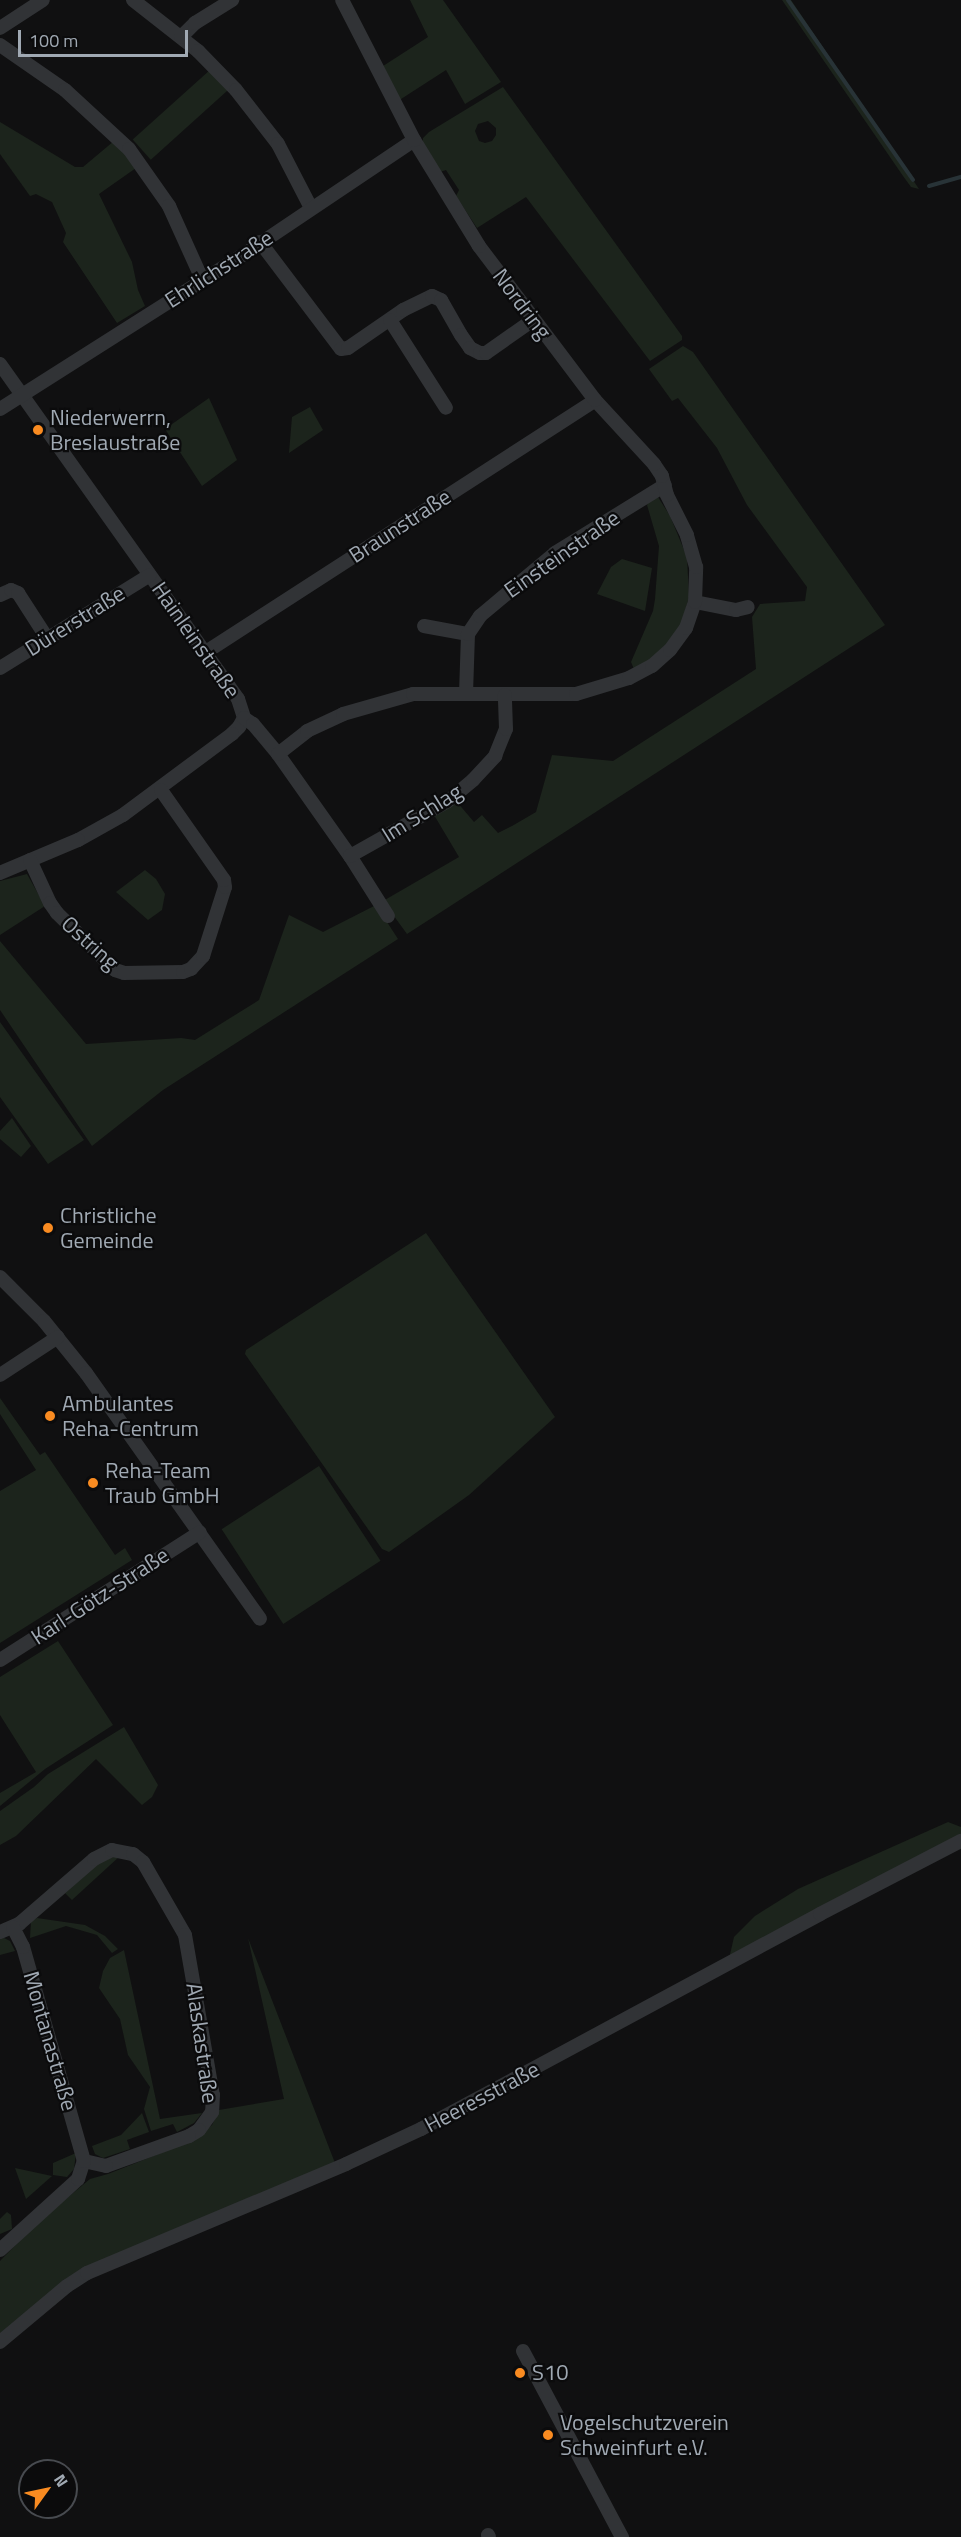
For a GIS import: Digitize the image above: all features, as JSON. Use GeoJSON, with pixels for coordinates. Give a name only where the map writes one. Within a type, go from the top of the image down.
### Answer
{"type":"FeatureCollection","features":[{"type":"Feature","properties":{"kind":"street"},"geometry":{"type":"LineString","coordinates":[[0,28],[43,0]]}},
{"type":"Feature","properties":{"kind":"street"},"geometry":{"type":"LineString","coordinates":[[133,0],[181,37],[222,75],[258,116],[285,157],[311,208]]}},
{"type":"Feature","properties":{"kind":"street"},"geometry":{"type":"LineString","coordinates":[[181,37],[195,23],[232,0]]}},
{"type":"Feature","properties":{"kind":"street","name":"Nordring"},"geometry":{"type":"LineString","coordinates":[[278,754],[307,731],[360,708],[413,694],[576,694],[629,678],[652,666],[670,650],[686,628],[695,602],[696,567],[687,535],[667,495],[666,485],[654,464],[595,400],[479,246],[414,140],[342,0]]}},
{"type":"Feature","properties":{"kind":"street"},"geometry":{"type":"LineString","coordinates":[[0,45],[65,90],[129,150],[169,206],[202,279]]}},
{"type":"Feature","properties":{"kind":"street","name":"Ehrlichstraße"},"geometry":{"type":"LineString","coordinates":[[0,409],[414,140]]}},
{"type":"Feature","properties":{"kind":"street"},"geometry":{"type":"LineString","coordinates":[[260,242],[341,349],[348,348],[416,302],[437,297],[470,348],[480,353],[486,353],[533,320]]}},
{"type":"Feature","properties":{"kind":"street"},"geometry":{"type":"LineString","coordinates":[[390,320],[446,408]]}},
{"type":"Feature","properties":{"kind":"street","name":"Hainleinstraße"},"geometry":{"type":"LineString","coordinates":[[0,364],[80,480],[206,652],[238,699],[243,718],[253,724],[278,754],[350,856],[388,916]]}},
{"type":"Feature","properties":{"kind":"street","name":"Braunstraße"},"geometry":{"type":"LineString","coordinates":[[206,652],[595,400]]}},
{"type":"Feature","properties":{"kind":"street","name":"Einsteinstraße"},"geometry":{"type":"LineString","coordinates":[[468,634],[474,623],[495,601],[555,553],[666,485]]}},
{"type":"Feature","properties":{"kind":"street","name":"Dürerstraße"},"geometry":{"type":"LineString","coordinates":[[0,668],[150,575]]}},
{"type":"Feature","properties":{"kind":"street"},"geometry":{"type":"LineString","coordinates":[[0,595],[11,590],[18,592],[47,638]]}},
{"type":"Feature","properties":{"kind":"street"},"geometry":{"type":"LineString","coordinates":[[695,602],[736,610],[748,607]]}},
{"type":"Feature","properties":{"kind":"street"},"geometry":{"type":"LineString","coordinates":[[424,626],[468,634],[466,694]]}},
{"type":"Feature","properties":{"kind":"street","name":"Im Schlag"},"geometry":{"type":"LineString","coordinates":[[350,856],[448,801],[474,780],[495,756],[506,729],[505,695]]}},
{"type":"Feature","properties":{"kind":"street"},"geometry":{"type":"LineString","coordinates":[[0,873],[100,829],[161,790],[232,734],[239,727],[243,718]]}},
{"type":"Feature","properties":{"kind":"street","name":"Ostring"},"geometry":{"type":"LineString","coordinates":[[30,860],[57,913],[115,970],[129,973],[183,972],[190,969],[203,957],[225,887],[224,880],[161,790]]}},
{"type":"Feature","properties":{"kind":"street"},"geometry":{"type":"LineString","coordinates":[[0,1277],[58,1337],[260,1618]]}},
{"type":"Feature","properties":{"kind":"street"},"geometry":{"type":"LineString","coordinates":[[0,1375],[58,1337]]}},
{"type":"Feature","properties":{"kind":"street","name":"Karl-Götz-Straße"},"geometry":{"type":"LineString","coordinates":[[0,1660],[200,1532]]}},
{"type":"Feature","properties":{"kind":"street","name":"Heeresstraße"},"geometry":{"type":"LineString","coordinates":[[0,2342],[67,2286],[87,2273],[346,2164],[422,2129],[820,1914],[961,1841]]}},
{"type":"Feature","properties":{"kind":"street","name":"Alaskastraße"},"geometry":{"type":"LineString","coordinates":[[7,1930],[100,1854],[112,1850],[126,1852],[142,1863],[185,1935],[214,2104],[207,2121],[189,2136],[106,2166],[84,2158]]}},
{"type":"Feature","properties":{"kind":"street","name":"Montanastraße"},"geometry":{"type":"LineString","coordinates":[[7,1930],[23,1947],[84,2158]]}},
{"type":"Feature","properties":{"kind":"street"},"geometry":{"type":"LineString","coordinates":[[0,2250],[78,2178],[84,2158]]}},
{"type":"Feature","properties":{"kind":"street"},"geometry":{"type":"LineString","coordinates":[[523,2351],[622,2537]]}},
{"type":"Feature","properties":{"kind":"shaded area"},"geometry":{"type":"Polygon","coordinates":[[[410,0],[443,0],[501,82],[465,104],[446,70],[398,101],[380,68],[428,37],[410,0]]]}},
{"type":"Feature","properties":{"kind":"shaded area"},"geometry":{"type":"Polygon","coordinates":[[[782,0],[791,0],[919,189],[911,187],[903,176],[782,0]]]}},
{"type":"Feature","properties":{"kind":"shaded area"},"geometry":{"type":"Polygon","coordinates":[[[210,70],[228,90],[151,160],[133,140],[210,70]]]}},
{"type":"Feature","properties":{"kind":"shaded area"},"geometry":{"type":"Polygon","coordinates":[[[503,87],[682,336],[682,340],[650,361],[526,197],[477,228],[456,196],[459,190],[446,170],[440,172],[423,143],[423,138],[429,132],[503,87]],[[488,121],[478,124],[475,131],[479,141],[485,143],[492,141],[496,135],[496,128],[488,121]]]}},
{"type":"Feature","properties":{"kind":"shaded area"},"geometry":{"type":"Polygon","coordinates":[[[0,122],[75,167],[83,167],[114,141],[136,168],[99,194],[132,262],[138,290],[145,306],[117,323],[63,242],[66,233],[52,202],[36,194],[30,196],[0,154],[0,122]]]}},
{"type":"Feature","properties":{"kind":"shaded area"},"geometry":{"type":"Polygon","coordinates":[[[683,346],[693,352],[885,625],[407,934],[383,901],[459,857],[434,815],[457,802],[474,822],[482,815],[498,833],[512,826],[536,812],[552,755],[613,761],[756,669],[752,617],[760,604],[805,601],[807,587],[747,505],[717,448],[678,398],[672,401],[649,369],[683,346]]]}},
{"type":"Feature","properties":{"kind":"shaded area"},"geometry":{"type":"Polygon","coordinates":[[[209,398],[237,460],[202,486],[165,429],[209,398]]]}},
{"type":"Feature","properties":{"kind":"shaded area"},"geometry":{"type":"Polygon","coordinates":[[[310,407],[323,430],[289,453],[292,417],[310,407]]]}},
{"type":"Feature","properties":{"kind":"shaded area"},"geometry":{"type":"Polygon","coordinates":[[[658,497],[670,516],[687,557],[689,597],[681,626],[672,638],[653,658],[634,669],[631,662],[653,611],[655,599],[659,546],[647,505],[648,502],[658,497]]]}},
{"type":"Feature","properties":{"kind":"shaded area"},"geometry":{"type":"Polygon","coordinates":[[[622,559],[652,568],[645,611],[597,594],[611,567],[622,559]]]}},
{"type":"Feature","properties":{"kind":"shaded area"},"geometry":{"type":"Polygon","coordinates":[[[145,870],[156,879],[165,894],[162,910],[148,920],[116,892],[145,870]]]}},
{"type":"Feature","properties":{"kind":"shaded area"},"geometry":{"type":"Polygon","coordinates":[[[27,874],[45,906],[0,935],[0,881],[27,874]]]}},
{"type":"Feature","properties":{"kind":"shaded area"},"geometry":{"type":"Polygon","coordinates":[[[376,905],[398,939],[163,1090],[92,1146],[0,1010],[0,941],[86,1044],[181,1038],[195,1040],[259,1000],[289,915],[323,932],[376,905]]]}},
{"type":"Feature","properties":{"kind":"shaded area"},"geometry":{"type":"Polygon","coordinates":[[[0,1022],[84,1140],[48,1164],[0,1097],[0,1022]]]}},
{"type":"Feature","properties":{"kind":"shaded area"},"geometry":{"type":"Polygon","coordinates":[[[12,1118],[31,1146],[21,1157],[0,1139],[0,1131],[12,1118]]]}},
{"type":"Feature","properties":{"kind":"shaded area"},"geometry":{"type":"Polygon","coordinates":[[[426,1233],[555,1417],[469,1495],[389,1552],[382,1549],[245,1354],[246,1350],[426,1233]]]}},
{"type":"Feature","properties":{"kind":"shaded area"},"geometry":{"type":"Polygon","coordinates":[[[0,1398],[40,1455],[45,1452],[115,1555],[125,1548],[132,1560],[0,1643],[0,1491],[36,1470],[0,1414],[0,1398]]]}},
{"type":"Feature","properties":{"kind":"shaded area"},"geometry":{"type":"Polygon","coordinates":[[[319,1466],[381,1561],[283,1624],[222,1529],[319,1466]]]}},
{"type":"Feature","properties":{"kind":"shaded area"},"geometry":{"type":"Polygon","coordinates":[[[58,1641],[113,1725],[45,1769],[0,1806],[0,1793],[36,1772],[0,1715],[0,1677],[58,1641]]]}},
{"type":"Feature","properties":{"kind":"shaded area"},"geometry":{"type":"Polygon","coordinates":[[[124,1727],[158,1785],[152,1797],[142,1805],[96,1759],[16,1836],[0,1845],[0,1811],[48,1774],[124,1727]]]}},
{"type":"Feature","properties":{"kind":"shaded area"},"geometry":{"type":"Polygon","coordinates":[[[948,1822],[961,1827],[961,1837],[729,1959],[734,1937],[755,1916],[798,1889],[948,1822]]]}},
{"type":"Feature","properties":{"kind":"shaded area"},"geometry":{"type":"Polygon","coordinates":[[[120,1856],[72,1900],[65,1893],[103,1859],[120,1856]]]}},
{"type":"Feature","properties":{"kind":"shaded area"},"geometry":{"type":"Polygon","coordinates":[[[37,1918],[85,1925],[105,1936],[118,1949],[112,1953],[97,1935],[66,1926],[30,1938],[31,1921],[37,1918]]]}},
{"type":"Feature","properties":{"kind":"shaded area"},"geometry":{"type":"Polygon","coordinates":[[[248,1938],[335,2163],[107,2258],[0,2337],[0,2261],[38,2222],[90,2179],[191,2141],[212,2125],[219,2110],[284,2099],[248,1938]]]}},
{"type":"Feature","properties":{"kind":"shaded area"},"geometry":{"type":"Polygon","coordinates":[[[0,1939],[10,1941],[15,1951],[0,1955],[0,1939]]]}},
{"type":"Feature","properties":{"kind":"shaded area"},"geometry":{"type":"Polygon","coordinates":[[[124,1950],[160,2119],[202,2113],[194,2123],[177,2132],[173,2124],[151,2131],[144,2109],[150,2087],[128,2055],[120,2019],[99,1988],[103,1971],[110,1958],[124,1950]]]}},
{"type":"Feature","properties":{"kind":"shaded area"},"geometry":{"type":"Polygon","coordinates":[[[142,2113],[149,2132],[127,2140],[130,2149],[103,2158],[95,2154],[92,2146],[121,2135],[142,2113]]]}},
{"type":"Feature","properties":{"kind":"shaded area"},"geometry":{"type":"Polygon","coordinates":[[[76,2153],[74,2169],[67,2177],[53,2175],[53,2163],[76,2153]]]}},
{"type":"Feature","properties":{"kind":"shaded area"},"geometry":{"type":"Polygon","coordinates":[[[15,2168],[52,2176],[26,2199],[15,2168]]]}},
{"type":"Feature","properties":{"kind":"shaded area"},"geometry":{"type":"Polygon","coordinates":[[[7,2212],[11,2215],[12,2229],[0,2234],[0,2219],[7,2212]]]}},
{"type":"Feature","properties":{"kind":"waterway"},"geometry":{"type":"LineString","coordinates":[[788,0],[913,180]]}},
{"type":"Feature","properties":{"kind":"waterway"},"geometry":{"type":"LineString","coordinates":[[929,186],[961,177]]}},
{"type":"Feature","properties":{"kind":"place","name":"Niederwerrn, Breslaustraße"},"geometry":{"type":"Point","coordinates":[38,430]}},
{"type":"Feature","properties":{"kind":"place","name":"Christliche Gemeinde"},"geometry":{"type":"Point","coordinates":[48,1228]}},
{"type":"Feature","properties":{"kind":"place","name":"Ambulantes Reha-Centrum"},"geometry":{"type":"Point","coordinates":[50,1416]}},
{"type":"Feature","properties":{"kind":"place","name":"Reha-Team Traub GmbH"},"geometry":{"type":"Point","coordinates":[93,1483]}},
{"type":"Feature","properties":{"kind":"place","name":"S10"},"geometry":{"type":"Point","coordinates":[520,2373]}},
{"type":"Feature","properties":{"kind":"place","name":"Vogelschutzverein Schweinfurt e.V."},"geometry":{"type":"Point","coordinates":[548,2435]}}]}
